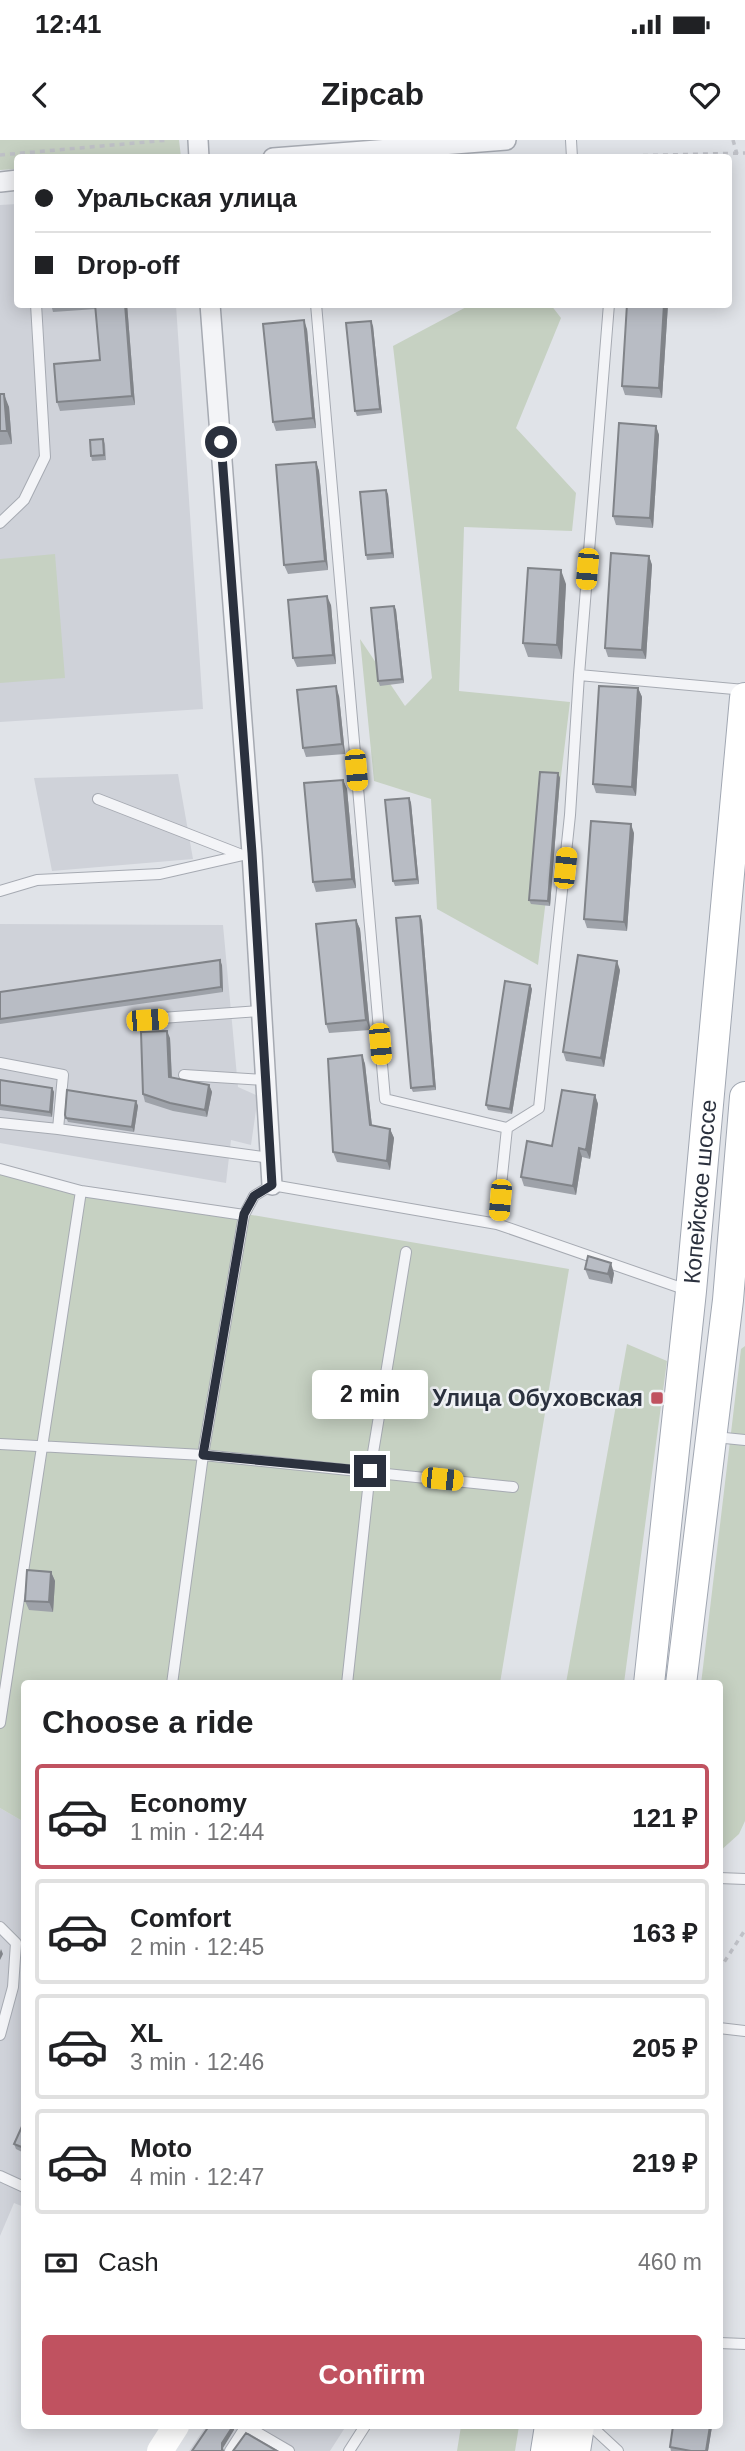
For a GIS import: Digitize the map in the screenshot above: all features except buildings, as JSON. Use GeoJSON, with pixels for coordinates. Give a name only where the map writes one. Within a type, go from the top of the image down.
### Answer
{"type":"FeatureCollection","features":[{"type":"Feature","properties":{"kind":"main road","name":"Копейское шоссе"},"geometry":{"type":"LineString","coordinates":[[649,1680],[691,1291],[745,698]]}},
{"type":"Feature","properties":{"kind":"main road","name":"Копейское шоссе"},"geometry":{"type":"LineString","coordinates":[[681,1680],[711,1437],[736,1300],[745,1097]]}},
{"type":"Feature","properties":{"kind":"main road"},"geometry":{"type":"LineString","coordinates":[[691,1291],[736,1300]]}},
{"type":"Feature","properties":{"kind":"main road"},"geometry":{"type":"LineString","coordinates":[[546,2451],[550,2429]]}},
{"type":"Feature","properties":{"kind":"main road"},"geometry":{"type":"LineString","coordinates":[[575,2451],[579,2429]]}},
{"type":"Feature","properties":{"kind":"street"},"geometry":{"type":"LineString","coordinates":[[300,154],[326,150],[506,140]]}},
{"type":"Feature","properties":{"kind":"street"},"geometry":{"type":"LineString","coordinates":[[210,308],[272,1185]]}},
{"type":"Feature","properties":{"kind":"street"},"geometry":{"type":"LineString","coordinates":[[160,2451],[174,2429]]}},
{"type":"Feature","properties":{"kind":"lane"},"geometry":{"type":"LineString","coordinates":[[0,523],[24,500],[45,457],[36,308]]}},
{"type":"Feature","properties":{"kind":"lane"},"geometry":{"type":"LineString","coordinates":[[316,308],[385,1099],[507,1128],[539,1108],[570,815],[609,308]]}},
{"type":"Feature","properties":{"kind":"lane"},"geometry":{"type":"LineString","coordinates":[[579,675],[745,690]]}},
{"type":"Feature","properties":{"kind":"lane"},"geometry":{"type":"LineString","coordinates":[[97,799],[247,854]]}},
{"type":"Feature","properties":{"kind":"lane"},"geometry":{"type":"LineString","coordinates":[[0,891],[37,880],[160,874],[247,854]]}},
{"type":"Feature","properties":{"kind":"lane"},"geometry":{"type":"LineString","coordinates":[[147,1020],[261,1011]]}},
{"type":"Feature","properties":{"kind":"lane"},"geometry":{"type":"LineString","coordinates":[[0,1063],[63,1075],[58,1129]]}},
{"type":"Feature","properties":{"kind":"lane"},"geometry":{"type":"LineString","coordinates":[[184,1075],[265,1080]]}},
{"type":"Feature","properties":{"kind":"lane"},"geometry":{"type":"LineString","coordinates":[[0,1124],[58,1129],[270,1158]]}},
{"type":"Feature","properties":{"kind":"lane"},"geometry":{"type":"LineString","coordinates":[[498,1224],[507,1128]]}},
{"type":"Feature","properties":{"kind":"lane"},"geometry":{"type":"LineString","coordinates":[[0,1169],[16,1171],[81,1191],[244,1214]]}},
{"type":"Feature","properties":{"kind":"lane"},"geometry":{"type":"LineString","coordinates":[[173,1680],[203,1455],[244,1214],[254,1196],[272,1185],[498,1224],[691,1291]]}},
{"type":"Feature","properties":{"kind":"lane"},"geometry":{"type":"LineString","coordinates":[[0,1723],[81,1191]]}},
{"type":"Feature","properties":{"kind":"lane"},"geometry":{"type":"LineString","coordinates":[[347,1680],[370,1471],[406,1252]]}},
{"type":"Feature","properties":{"kind":"lane"},"geometry":{"type":"LineString","coordinates":[[711,1437],[745,1440]]}},
{"type":"Feature","properties":{"kind":"lane"},"geometry":{"type":"LineString","coordinates":[[0,1444],[203,1455],[513,1487]]}},
{"type":"Feature","properties":{"kind":"lane"},"geometry":{"type":"LineString","coordinates":[[723,1878],[745,1879]]}},
{"type":"Feature","properties":{"kind":"lane"},"geometry":{"type":"LineString","coordinates":[[0,1927],[16,1943],[13,1987],[0,2035]]}},
{"type":"Feature","properties":{"kind":"lane"},"geometry":{"type":"LineString","coordinates":[[723,2028],[745,2031]]}},
{"type":"Feature","properties":{"kind":"lane"},"geometry":{"type":"LineString","coordinates":[[0,2176],[21,2185]]}},
{"type":"Feature","properties":{"kind":"lane"},"geometry":{"type":"LineString","coordinates":[[723,2343],[745,2344]]}},
{"type":"Feature","properties":{"kind":"lane"},"geometry":{"type":"LineString","coordinates":[[230,2451],[244,2429]]}},
{"type":"Feature","properties":{"kind":"lane"},"geometry":{"type":"LineString","coordinates":[[251,2429],[289,2451]]}},
{"type":"Feature","properties":{"kind":"lane"},"geometry":{"type":"LineString","coordinates":[[349,2451],[363,2429]]}},
{"type":"Feature","properties":{"kind":"lane"},"geometry":{"type":"LineString","coordinates":[[594,2429],[618,2451]]}},
{"type":"Feature","properties":{"kind":"path"},"geometry":{"type":"LineString","coordinates":[[0,155],[169,140]]}},
{"type":"Feature","properties":{"kind":"path"},"geometry":{"type":"LineString","coordinates":[[733,140],[737,153]]}},
{"type":"Feature","properties":{"kind":"path"},"geometry":{"type":"LineString","coordinates":[[704,154],[745,153]]}},
{"type":"Feature","properties":{"kind":"path"},"geometry":{"type":"LineString","coordinates":[[723,1964],[745,1930]]}},
{"type":"Feature","properties":{"kind":"shaded area"},"geometry":{"type":"Polygon","coordinates":[[[14,204],[14,308],[176,308],[203,709],[0,722],[0,205],[14,204]]]}},
{"type":"Feature","properties":{"kind":"shaded area"},"geometry":{"type":"Polygon","coordinates":[[[178,774],[193,859],[52,871],[34,778],[178,774]]]}},
{"type":"Feature","properties":{"kind":"shaded area"},"geometry":{"type":"Polygon","coordinates":[[[0,924],[223,925],[238,1087],[258,1096],[251,1145],[231,1140],[226,1183],[0,1143],[0,924]]]}},
{"type":"Feature","properties":{"kind":"shaded area"},"geometry":{"type":"Polygon","coordinates":[[[0,1808],[21,1820],[21,2206],[14,2203],[0,2236],[0,1808]]]}},
{"type":"Feature","properties":{"kind":"shaded area"},"geometry":{"type":"Polygon","coordinates":[[[204,2429],[344,2429],[330,2451],[189,2451],[204,2429]]]}},
{"type":"Feature","properties":{"kind":"green space"},"geometry":{"type":"Polygon","coordinates":[[[0,140],[179,140],[181,154],[14,154],[14,169],[0,170],[0,140]]]}},
{"type":"Feature","properties":{"kind":"green space"},"geometry":{"type":"Polygon","coordinates":[[[464,308],[553,308],[561,318],[516,428],[576,493],[572,531],[464,527],[459,691],[570,702],[538,965],[437,909],[431,799],[374,781],[360,639],[405,706],[432,678],[393,346],[464,308]]]}},
{"type":"Feature","properties":{"kind":"green space"},"geometry":{"type":"Polygon","coordinates":[[[55,554],[65,678],[0,683],[0,559],[55,554]]]}},
{"type":"Feature","properties":{"kind":"green space"},"geometry":{"type":"Polygon","coordinates":[[[0,1172],[569,1269],[500,1680],[21,1680],[21,1820],[0,1808],[0,1172]]]}},
{"type":"Feature","properties":{"kind":"green space"},"geometry":{"type":"Polygon","coordinates":[[[627,1344],[667,1361],[624,1680],[567,1680],[627,1344]]]}},
{"type":"Feature","properties":{"kind":"green space"},"geometry":{"type":"Polygon","coordinates":[[[745,1346],[745,1821],[739,1834],[723,1848],[723,1680],[701,1680],[741,1349],[745,1346]]]}},
{"type":"Feature","properties":{"kind":"green space"},"geometry":{"type":"Polygon","coordinates":[[[461,2429],[519,2429],[515,2451],[457,2451],[461,2429]]]}},
{"type":"Feature","properties":{"kind":"place","name":"Улица Обуховская"},"geometry":{"type":"Point","coordinates":[657,1398]}},
{"type":"Feature","properties":{"kind":"route"},"geometry":{"type":"LineString","coordinates":[[221,442],[252,853],[272,1185],[254,1196],[244,1214],[203,1455],[370,1471]]}}]}
